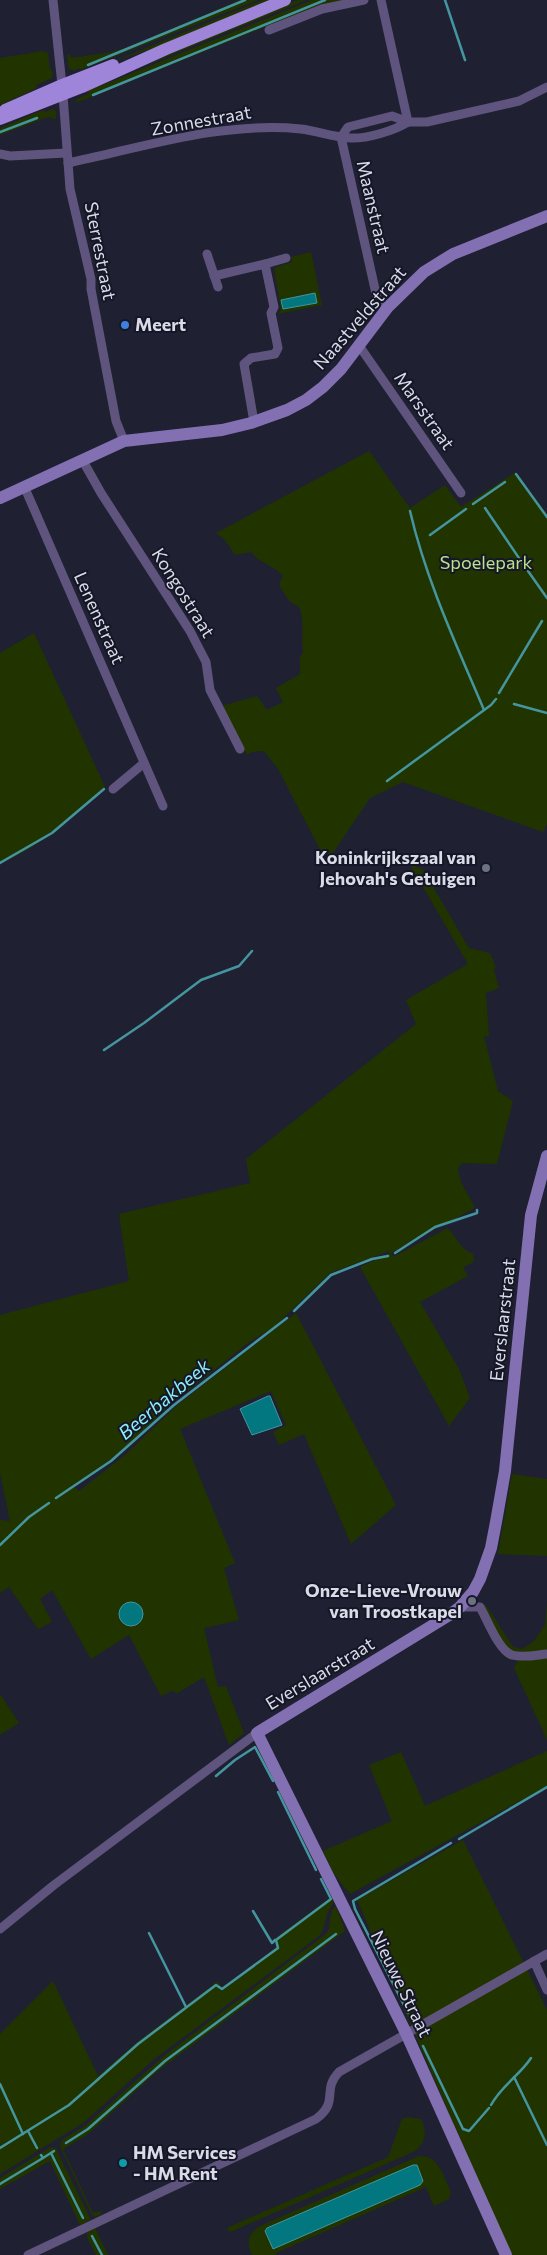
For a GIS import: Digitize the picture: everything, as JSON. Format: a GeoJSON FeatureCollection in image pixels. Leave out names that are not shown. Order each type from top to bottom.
{"type":"FeatureCollection","features":[{"type":"Feature","properties":{"kind":"main road"},"geometry":{"type":"LineString","coordinates":[[0,119],[116,64],[166,49],[285,0]]}},
{"type":"Feature","properties":{"kind":"main road"},"geometry":{"type":"LineString","coordinates":[[0,113],[62,90]]}},
{"type":"Feature","properties":{"kind":"street","name":"Sterrestraat"},"geometry":{"type":"LineString","coordinates":[[53,0],[70,189],[91,279],[91,289],[116,421],[124,441]]}},
{"type":"Feature","properties":{"kind":"street"},"geometry":{"type":"LineString","coordinates":[[269,30],[322,9],[364,0]]}},
{"type":"Feature","properties":{"kind":"street"},"geometry":{"type":"LineString","coordinates":[[381,0],[408,122]]}},
{"type":"Feature","properties":{"kind":"street","name":"Zonnestraat"},"geometry":{"type":"LineString","coordinates":[[341,137],[348,127],[392,116],[408,122],[427,122],[519,100],[536,94],[547,87]]}},
{"type":"Feature","properties":{"kind":"street","name":"Zonnestraat"},"geometry":{"type":"LineString","coordinates":[[68,163],[202,134],[256,126],[302,129],[351,138],[397,129],[408,122]]}},
{"type":"Feature","properties":{"kind":"street","name":"Maanstraat"},"geometry":{"type":"LineString","coordinates":[[341,137],[377,298],[382,305],[388,307]]}},
{"type":"Feature","properties":{"kind":"street"},"geometry":{"type":"LineString","coordinates":[[0,154],[10,156],[66,152]]}},
{"type":"Feature","properties":{"kind":"street","name":"Naastveldstraat"},"geometry":{"type":"LineString","coordinates":[[0,498],[124,441],[222,430],[254,422],[287,410],[311,396],[342,369],[388,307],[424,272],[453,254],[547,216]]}},
{"type":"Feature","properties":{"kind":"street"},"geometry":{"type":"LineString","coordinates":[[207,254],[218,287]]}},
{"type":"Feature","properties":{"kind":"street"},"geometry":{"type":"LineString","coordinates":[[214,276],[286,258]]}},
{"type":"Feature","properties":{"kind":"street"},"geometry":{"type":"LineString","coordinates":[[254,422],[244,364],[251,358],[275,354],[278,348],[271,313],[274,307],[265,264]]}},
{"type":"Feature","properties":{"kind":"street","name":"Marsstraat"},"geometry":{"type":"LineString","coordinates":[[360,347],[461,493]]}},
{"type":"Feature","properties":{"kind":"street","name":"Kongostraat"},"geometry":{"type":"LineString","coordinates":[[83,461],[100,493],[190,631],[206,662],[210,690],[240,749]]}},
{"type":"Feature","properties":{"kind":"street","name":"Lenenstraat"},"geometry":{"type":"LineString","coordinates":[[24,486],[162,806]]}},
{"type":"Feature","properties":{"kind":"street"},"geometry":{"type":"LineString","coordinates":[[114,789],[144,763]]}},
{"type":"Feature","properties":{"kind":"street","name":"Everslaarstraat"},"geometry":{"type":"LineString","coordinates":[[0,1930],[54,1885],[257,1733],[460,1607],[473,1592],[480,1579],[491,1548],[501,1496],[531,1215],[547,1156]]}},
{"type":"Feature","properties":{"kind":"street"},"geometry":{"type":"LineString","coordinates":[[473,1592],[502,1648],[509,1654],[524,1656],[547,1654]]}},
{"type":"Feature","properties":{"kind":"street"},"geometry":{"type":"LineString","coordinates":[[460,1607],[480,1607]]}},
{"type":"Feature","properties":{"kind":"street","name":"Nieuwe Straat"},"geometry":{"type":"LineString","coordinates":[[257,1733],[406,2033],[506,2255]]}},
{"type":"Feature","properties":{"kind":"street"},"geometry":{"type":"LineString","coordinates":[[28,2255],[316,2120],[326,2112],[330,2103],[330,2085],[339,2072],[547,1954]]}},
{"type":"Feature","properties":{"kind":"street"},"geometry":{"type":"LineString","coordinates":[[534,1961],[547,1990]]}},
{"type":"Feature","properties":{"kind":"green space"},"geometry":{"type":"Polygon","coordinates":[[[240,0],[258,0],[80,70],[79,68],[74,71],[69,69],[67,55],[70,54],[71,58],[126,48],[240,0]]]}},
{"type":"Feature","properties":{"kind":"green space"},"geometry":{"type":"Polygon","coordinates":[[[263,0],[272,0],[154,48],[82,72],[124,57],[263,0]]]}},
{"type":"Feature","properties":{"kind":"green space"},"geometry":{"type":"Polygon","coordinates":[[[298,0],[306,0],[87,89],[151,60],[298,0]]]}},
{"type":"Feature","properties":{"kind":"green space"},"geometry":{"type":"Polygon","coordinates":[[[312,0],[345,0],[265,27],[76,103],[77,99],[89,94],[88,91],[312,0]]]}},
{"type":"Feature","properties":{"kind":"green space"},"geometry":{"type":"Polygon","coordinates":[[[43,51],[48,53],[50,69],[53,72],[52,78],[36,85],[37,88],[0,105],[0,58],[43,51]]]}},
{"type":"Feature","properties":{"kind":"green space"},"geometry":{"type":"Polygon","coordinates":[[[53,109],[56,111],[56,119],[48,117],[0,135],[0,128],[43,110],[45,112],[53,109]]]}},
{"type":"Feature","properties":{"kind":"green space"},"geometry":{"type":"Polygon","coordinates":[[[311,252],[322,305],[278,314],[281,310],[274,268],[292,262],[291,257],[311,252]]]}},
{"type":"Feature","properties":{"kind":"green space","name":"Spoelepark"},"geometry":{"type":"Polygon","coordinates":[[[369,451],[410,508],[445,485],[461,507],[516,472],[547,514],[547,824],[543,832],[403,782],[370,798],[331,856],[323,855],[278,769],[264,751],[252,752],[247,755],[222,706],[257,696],[267,710],[283,702],[276,688],[300,674],[300,658],[303,652],[302,623],[299,607],[289,600],[279,584],[283,576],[251,552],[235,555],[225,540],[216,533],[369,451]]]}},
{"type":"Feature","properties":{"kind":"green space"},"geometry":{"type":"Polygon","coordinates":[[[34,633],[105,787],[56,830],[28,849],[0,863],[0,653],[34,633]]]}},
{"type":"Feature","properties":{"kind":"green space"},"geometry":{"type":"Polygon","coordinates":[[[409,863],[423,870],[469,948],[490,953],[496,967],[494,970],[499,988],[486,993],[489,1037],[484,1036],[498,1091],[513,1101],[497,1164],[462,1163],[458,1168],[460,1180],[475,1208],[391,1253],[393,1257],[448,1228],[464,1249],[473,1254],[474,1262],[463,1267],[468,1276],[420,1302],[459,1369],[470,1398],[449,1426],[360,1267],[390,1253],[389,1251],[330,1273],[274,1327],[248,1343],[171,1404],[116,1456],[73,1486],[79,1491],[125,1455],[175,1407],[296,1313],[396,1505],[351,1544],[304,1434],[279,1445],[273,1432],[286,1425],[271,1391],[180,1429],[235,1563],[224,1568],[239,1620],[204,1628],[218,1687],[226,1686],[244,1733],[229,1745],[204,1677],[176,1694],[174,1690],[161,1696],[129,1635],[91,1659],[52,1590],[40,1599],[52,1622],[38,1629],[9,1587],[0,1593],[0,1520],[10,1521],[0,1473],[0,1315],[129,1281],[119,1214],[250,1183],[246,1159],[416,1024],[406,1000],[468,964],[409,863]]]}},
{"type":"Feature","properties":{"kind":"green space"},"geometry":{"type":"Polygon","coordinates":[[[512,1474],[547,1479],[547,1556],[498,1554],[512,1474]]]}},
{"type":"Feature","properties":{"kind":"green space"},"geometry":{"type":"Polygon","coordinates":[[[547,1602],[547,1740],[514,1668],[518,1660],[508,1659],[501,1652],[477,1610],[486,1605],[513,1647],[522,1649],[533,1642],[545,1625],[547,1602]]]}},
{"type":"Feature","properties":{"kind":"green space"},"geometry":{"type":"Polygon","coordinates":[[[0,1694],[19,1723],[0,1735],[0,1694]]]}},
{"type":"Feature","properties":{"kind":"green space"},"geometry":{"type":"Polygon","coordinates":[[[547,1751],[547,1786],[350,1894],[334,1874],[323,1851],[392,1821],[369,1765],[401,1752],[425,1806],[547,1751]]]}},
{"type":"Feature","properties":{"kind":"green space"},"geometry":{"type":"Polygon","coordinates":[[[463,1840],[547,2010],[547,2255],[510,2255],[357,1900],[463,1840]]]}},
{"type":"Feature","properties":{"kind":"green space"},"geometry":{"type":"Polygon","coordinates":[[[331,1897],[334,1903],[329,1910],[319,1936],[153,2060],[83,2123],[0,2174],[0,2034],[53,1981],[98,2076],[137,2042],[218,1981],[222,1988],[277,1947],[274,1939],[331,1897]]]}},
{"type":"Feature","properties":{"kind":"green space"},"geometry":{"type":"Polygon","coordinates":[[[336,1906],[345,1931],[159,2070],[87,2135],[63,2149],[93,2213],[102,2211],[100,2215],[95,2217],[92,2215],[60,2146],[62,2140],[85,2126],[165,2055],[327,1933],[333,1909],[336,1906]]]}},
{"type":"Feature","properties":{"kind":"green space"},"geometry":{"type":"Polygon","coordinates":[[[408,2117],[421,2119],[424,2128],[425,2137],[418,2149],[235,2230],[230,2232],[227,2230],[229,2227],[388,2157],[402,2119],[408,2117]]]}},
{"type":"Feature","properties":{"kind":"green space"},"geometry":{"type":"Polygon","coordinates":[[[51,2147],[56,2148],[90,2218],[90,2220],[80,2225],[50,2161],[0,2189],[0,2178],[51,2147]]]}},
{"type":"Feature","properties":{"kind":"green space"},"geometry":{"type":"Polygon","coordinates":[[[419,2156],[431,2159],[440,2168],[451,2192],[449,2199],[434,2206],[426,2187],[276,2253],[276,2255],[252,2255],[249,2238],[260,2226],[419,2156]]]}},
{"type":"Feature","properties":{"kind":"green space"},"geometry":{"type":"Polygon","coordinates":[[[95,2228],[108,2255],[96,2255],[87,2237],[87,2233],[95,2228]]]}},
{"type":"Feature","properties":{"kind":"shaded area"},"geometry":{"type":"Polygon","coordinates":[[[315,293],[317,303],[283,309],[281,300],[315,293]]]}},
{"type":"Feature","properties":{"kind":"shaded area"},"geometry":{"type":"Polygon","coordinates":[[[270,1396],[282,1425],[252,1435],[240,1409],[270,1396]]]}},
{"type":"Feature","properties":{"kind":"shaded area"},"geometry":{"type":"Polygon","coordinates":[[[131,1602],[136,1603],[142,1609],[142,1619],[136,1625],[131,1626],[126,1625],[120,1619],[119,1614],[120,1609],[126,1603],[131,1602]]]}},
{"type":"Feature","properties":{"kind":"shaded area"},"geometry":{"type":"Polygon","coordinates":[[[413,2165],[417,2165],[423,2181],[420,2185],[273,2249],[265,2231],[267,2228],[413,2165]]]}},
{"type":"Feature","properties":{"kind":"waterway"},"geometry":{"type":"LineString","coordinates":[[88,65],[245,0]]}},
{"type":"Feature","properties":{"kind":"waterway"},"geometry":{"type":"LineString","coordinates":[[93,95],[325,0]]}},
{"type":"Feature","properties":{"kind":"waterway"},"geometry":{"type":"LineString","coordinates":[[445,0],[465,60]]}},
{"type":"Feature","properties":{"kind":"waterway"},"geometry":{"type":"LineString","coordinates":[[0,132],[37,118]]}},
{"type":"Feature","properties":{"kind":"waterway"},"geometry":{"type":"LineString","coordinates":[[516,474],[547,517]]}},
{"type":"Feature","properties":{"kind":"waterway"},"geometry":{"type":"LineString","coordinates":[[473,504],[505,482]]}},
{"type":"Feature","properties":{"kind":"waterway"},"geometry":{"type":"LineString","coordinates":[[485,508],[523,564]]}},
{"type":"Feature","properties":{"kind":"waterway"},"geometry":{"type":"LineString","coordinates":[[430,535],[466,509]]}},
{"type":"Feature","properties":{"kind":"waterway"},"geometry":{"type":"LineString","coordinates":[[410,511],[433,587],[484,710]]}},
{"type":"Feature","properties":{"kind":"waterway"},"geometry":{"type":"LineString","coordinates":[[528,571],[547,598]]}},
{"type":"Feature","properties":{"kind":"waterway"},"geometry":{"type":"LineString","coordinates":[[499,693],[542,621]]}},
{"type":"Feature","properties":{"kind":"waterway"},"geometry":{"type":"LineString","coordinates":[[387,781],[491,705],[496,699]]}},
{"type":"Feature","properties":{"kind":"waterway"},"geometry":{"type":"LineString","coordinates":[[514,704],[547,713]]}},
{"type":"Feature","properties":{"kind":"waterway"},"geometry":{"type":"LineString","coordinates":[[0,863],[52,833],[104,789]]}},
{"type":"Feature","properties":{"kind":"waterway"},"geometry":{"type":"LineString","coordinates":[[104,1050],[144,1023],[201,980],[239,966],[252,951]]}},
{"type":"Feature","properties":{"kind":"waterway","name":"Beerbakbeek"},"geometry":{"type":"LineString","coordinates":[[395,1253],[435,1227],[477,1213],[477,1210]]}},
{"type":"Feature","properties":{"kind":"waterway","name":"Beerbakbeek"},"geometry":{"type":"LineString","coordinates":[[294,1311],[331,1275],[372,1259],[388,1256]]}},
{"type":"Feature","properties":{"kind":"waterway","name":"Beerbakbeek"},"geometry":{"type":"LineString","coordinates":[[56,1498],[111,1461],[174,1405],[287,1318]]}},
{"type":"Feature","properties":{"kind":"waterway","name":"Beerbakbeek"},"geometry":{"type":"LineString","coordinates":[[0,1545],[29,1517],[49,1503]]}},
{"type":"Feature","properties":{"kind":"waterway"},"geometry":{"type":"LineString","coordinates":[[216,1776],[235,1760],[255,1747],[273,1781]]}},
{"type":"Feature","properties":{"kind":"waterway"},"geometry":{"type":"LineString","coordinates":[[459,1839],[547,1787]]}},
{"type":"Feature","properties":{"kind":"waterway"},"geometry":{"type":"LineString","coordinates":[[278,1792],[316,1870]]}},
{"type":"Feature","properties":{"kind":"waterway"},"geometry":{"type":"LineString","coordinates":[[408,2013],[355,1909],[353,1901],[451,1843]]}},
{"type":"Feature","properties":{"kind":"waterway"},"geometry":{"type":"LineString","coordinates":[[0,2148],[69,2105],[138,2044],[216,1985],[222,1989],[278,1948],[276,1940],[331,1899],[321,1879]]}},
{"type":"Feature","properties":{"kind":"waterway"},"geometry":{"type":"LineString","coordinates":[[253,1911],[272,1943],[275,1940]]}},
{"type":"Feature","properties":{"kind":"waterway"},"geometry":{"type":"LineString","coordinates":[[149,1933],[186,2007]]}},
{"type":"Feature","properties":{"kind":"waterway"},"geometry":{"type":"LineString","coordinates":[[66,2143],[88,2129],[165,2061],[336,1934]]}},
{"type":"Feature","properties":{"kind":"waterway"},"geometry":{"type":"LineString","coordinates":[[423,2046],[463,2129],[469,2131],[489,2108]]}},
{"type":"Feature","properties":{"kind":"waterway"},"geometry":{"type":"LineString","coordinates":[[491,2105],[500,2092],[531,2058]]}},
{"type":"Feature","properties":{"kind":"waterway"},"geometry":{"type":"LineString","coordinates":[[514,2077],[547,2145]]}},
{"type":"Feature","properties":{"kind":"waterway"},"geometry":{"type":"LineString","coordinates":[[0,2084],[23,2134]]}},
{"type":"Feature","properties":{"kind":"waterway"},"geometry":{"type":"LineString","coordinates":[[28,2131],[37,2148]]}},
{"type":"Feature","properties":{"kind":"waterway"},"geometry":{"type":"LineString","coordinates":[[43,2158],[54,2151]]}},
{"type":"Feature","properties":{"kind":"waterway"},"geometry":{"type":"LineString","coordinates":[[51,2153],[83,2218]]}},
{"type":"Feature","properties":{"kind":"waterway"},"geometry":{"type":"LineString","coordinates":[[0,2184],[43,2158],[41,2155]]}},
{"type":"Feature","properties":{"kind":"waterway"},"geometry":{"type":"LineString","coordinates":[[92,2236],[102,2255]]}},
{"type":"Feature","properties":{"kind":"place","name":"Meert"},"geometry":{"type":"Point","coordinates":[125,325]}},
{"type":"Feature","properties":{"kind":"place","name":"Koninkrijkszaal van Jehovah's Getuigen"},"geometry":{"type":"Point","coordinates":[486,868]}},
{"type":"Feature","properties":{"kind":"place","name":"Onze-Lieve-Vrouw van Troostkapel"},"geometry":{"type":"Point","coordinates":[472,1601]}},
{"type":"Feature","properties":{"kind":"place","name":"HM Services - HM Rent"},"geometry":{"type":"Point","coordinates":[123,2163]}}]}
